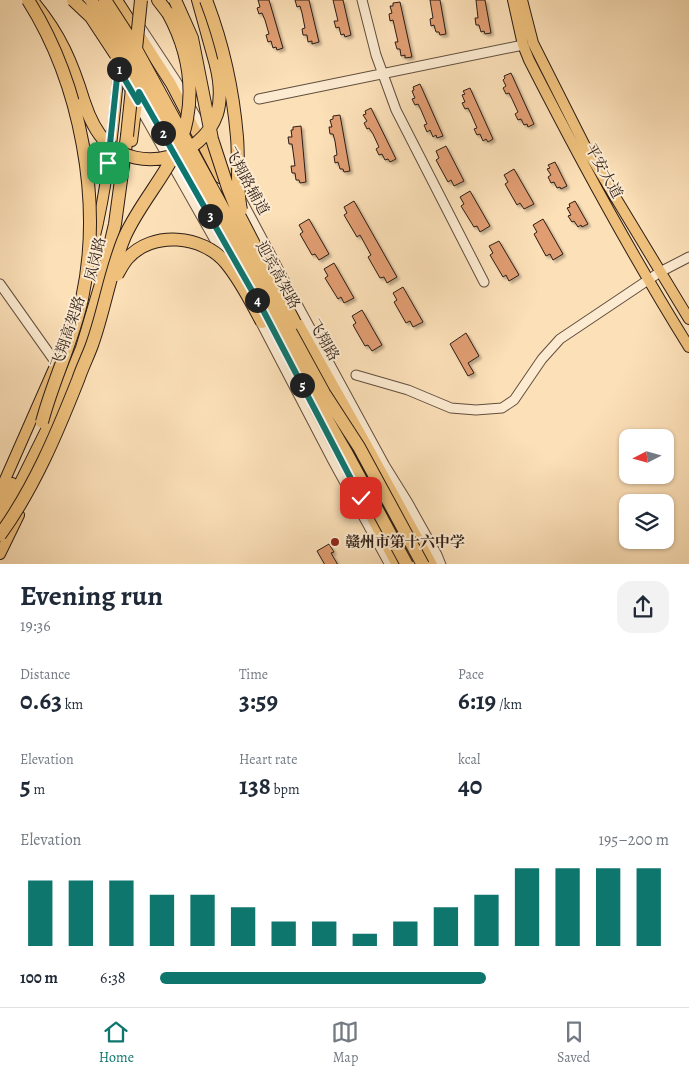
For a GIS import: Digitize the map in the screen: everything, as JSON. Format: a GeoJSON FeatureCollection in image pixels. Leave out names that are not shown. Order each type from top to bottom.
{"type":"FeatureCollection","features":[{"type":"Feature","properties":{"kind":"highway"},"geometry":{"type":"LineString","coordinates":[[30,0],[50,23],[66,52],[88,115],[99,134],[108,143],[127,155],[147,160],[167,158],[186,150],[204,135],[216,116],[220,96],[219,75],[198,0]]}},
{"type":"Feature","properties":{"kind":"highway"},"geometry":{"type":"LineString","coordinates":[[30,0],[50,39],[69,87],[83,149],[88,204],[88,256],[82,299],[50,392],[42,422]]}},
{"type":"Feature","properties":{"kind":"highway"},"geometry":{"type":"LineString","coordinates":[[75,0],[91,17],[122,63],[175,161],[201,194]]}},
{"type":"Feature","properties":{"kind":"highway","name":"迎宾高架路"},"geometry":{"type":"LineString","coordinates":[[91,0],[120,44],[406,564]]}},
{"type":"Feature","properties":{"kind":"highway","name":"迎宾高架路"},"geometry":{"type":"LineString","coordinates":[[105,0],[131,40],[324,393],[359,447],[425,564]]}},
{"type":"Feature","properties":{"kind":"highway"},"geometry":{"type":"LineString","coordinates":[[123,136],[141,0]]}},
{"type":"Feature","properties":{"kind":"highway"},"geometry":{"type":"LineString","coordinates":[[0,535],[12,518],[50,445],[92,346],[125,236],[177,148],[187,119],[190,83],[187,61],[176,28],[158,0]]}},
{"type":"Feature","properties":{"kind":"highway"},"geometry":{"type":"LineString","coordinates":[[175,0],[192,38],[212,138],[222,172],[239,215],[359,447]]}},
{"type":"Feature","properties":{"kind":"highway"},"geometry":{"type":"LineString","coordinates":[[206,0],[222,48],[232,94],[237,138],[240,205],[246,226]]}},
{"type":"Feature","properties":{"kind":"highway"},"geometry":{"type":"LineString","coordinates":[[123,136],[124,2]]}},
{"type":"Feature","properties":{"kind":"highway","name":"飞翔高架路"},"geometry":{"type":"LineString","coordinates":[[0,507],[65,371],[93,281],[123,136]]}},
{"type":"Feature","properties":{"kind":"highway","name":"飞翔高架路"},"geometry":{"type":"LineString","coordinates":[[0,526],[54,416],[82,348],[94,312],[115,224],[123,136]]}},
{"type":"Feature","properties":{"kind":"highway"},"geometry":{"type":"LineString","coordinates":[[104,305],[120,268],[127,259],[139,250],[153,243],[173,240],[190,242],[208,248],[225,262],[238,279],[290,373],[347,454]]}},
{"type":"Feature","properties":{"kind":"main road"},"geometry":{"type":"LineString","coordinates":[[86,0],[120,55],[139,97],[264,312],[397,564]]}},
{"type":"Feature","properties":{"kind":"main road","name":"凤岗路"},"geometry":{"type":"LineString","coordinates":[[0,554],[73,394],[103,292],[118,231],[139,97],[146,0]]}},
{"type":"Feature","properties":{"kind":"main road","name":"平安大道"},"geometry":{"type":"LineString","coordinates":[[513,0],[523,45],[529,60],[578,158],[689,347]]}},
{"type":"Feature","properties":{"kind":"main road","name":"平安大道"},"geometry":{"type":"LineString","coordinates":[[522,0],[533,43],[588,152],[689,319]]}},
{"type":"Feature","properties":{"kind":"main road","name":"凤岗路"},"geometry":{"type":"LineString","coordinates":[[0,491],[72,323],[98,226],[108,163],[124,2]]}},
{"type":"Feature","properties":{"kind":"main road","name":"飞翔路"},"geometry":{"type":"LineString","coordinates":[[124,2],[171,84],[284,300],[371,452],[432,564]]}},
{"type":"Feature","properties":{"kind":"street"},"geometry":{"type":"LineString","coordinates":[[75,0],[118,68],[139,97],[390,564]]}},
{"type":"Feature","properties":{"kind":"street"},"geometry":{"type":"LineString","coordinates":[[362,0],[376,55],[396,110],[484,282]]}},
{"type":"Feature","properties":{"kind":"street","name":"飞翔路辅道"},"geometry":{"type":"LineString","coordinates":[[143,37],[176,81],[261,234],[385,466],[408,503],[441,564]]}},
{"type":"Feature","properties":{"kind":"street"},"geometry":{"type":"LineString","coordinates":[[259,99],[523,45]]}},
{"type":"Feature","properties":{"kind":"street"},"geometry":{"type":"LineString","coordinates":[[356,375],[408,390],[452,408],[476,410],[502,408],[514,400],[542,359],[560,340],[660,272],[689,257]]}},
{"type":"Feature","properties":{"kind":"street"},"geometry":{"type":"LineString","coordinates":[[0,284],[56,363]]}},
{"type":"Feature","properties":{"kind":"building"},"geometry":{"type":"Polygon","coordinates":[[[258,0],[269,0],[283,48],[277,50],[276,47],[273,48],[271,41],[268,42],[266,35],[269,34],[265,20],[262,13],[259,14],[257,8],[260,7],[258,0]]]}},
{"type":"Feature","properties":{"kind":"building"},"geometry":{"type":"Polygon","coordinates":[[[295,0],[309,0],[319,42],[312,44],[312,41],[308,42],[307,35],[303,35],[302,29],[305,28],[302,13],[300,6],[297,7],[295,0]]]}},
{"type":"Feature","properties":{"kind":"building"},"geometry":{"type":"Polygon","coordinates":[[[333,0],[343,0],[351,35],[345,37],[344,34],[341,35],[339,27],[336,28],[334,21],[338,21],[333,0]]]}},
{"type":"Feature","properties":{"kind":"building"},"geometry":{"type":"Polygon","coordinates":[[[430,0],[440,0],[446,34],[440,35],[439,32],[436,32],[434,25],[431,26],[430,19],[433,18],[430,0]]]}},
{"type":"Feature","properties":{"kind":"building"},"geometry":{"type":"Polygon","coordinates":[[[476,0],[485,0],[491,33],[485,34],[484,31],[481,32],[479,25],[476,25],[475,18],[478,18],[476,0]]]}},
{"type":"Feature","properties":{"kind":"building"},"geometry":{"type":"Polygon","coordinates":[[[400,2],[412,57],[405,58],[405,55],[401,56],[400,49],[397,49],[395,42],[398,42],[393,20],[390,21],[389,14],[392,13],[390,6],[393,6],[393,3],[400,2]]]}},
{"type":"Feature","properties":{"kind":"building"},"geometry":{"type":"Polygon","coordinates":[[[511,73],[534,124],[528,127],[527,124],[524,125],[521,119],[518,120],[515,114],[518,112],[512,99],[503,88],[506,86],[503,80],[504,76],[511,73]]]}},
{"type":"Feature","properties":{"kind":"building"},"geometry":{"type":"Polygon","coordinates":[[[420,84],[443,136],[437,138],[436,135],[433,137],[430,130],[427,132],[424,125],[427,124],[421,110],[412,99],[415,98],[412,91],[414,90],[413,87],[420,84]]]}},
{"type":"Feature","properties":{"kind":"building"},"geometry":{"type":"Polygon","coordinates":[[[470,88],[493,139],[488,142],[486,139],[483,141],[480,134],[477,135],[474,129],[477,128],[471,114],[462,103],[465,102],[462,95],[465,94],[463,91],[470,88]]]}},
{"type":"Feature","properties":{"kind":"building"},"geometry":{"type":"Polygon","coordinates":[[[371,108],[396,159],[390,162],[388,159],[385,160],[382,154],[379,155],[376,149],[379,147],[373,134],[364,123],[367,121],[363,115],[366,114],[365,111],[371,108]]]}},
{"type":"Feature","properties":{"kind":"building"},"geometry":{"type":"Polygon","coordinates":[[[340,115],[350,171],[344,172],[343,169],[340,169],[338,162],[335,163],[334,156],[337,155],[335,141],[333,134],[330,134],[329,127],[332,127],[330,120],[333,119],[333,116],[340,115]]]}},
{"type":"Feature","properties":{"kind":"building"},"geometry":{"type":"Polygon","coordinates":[[[301,126],[306,182],[300,183],[299,180],[296,180],[295,173],[292,173],[291,166],[295,166],[292,144],[289,144],[288,137],[292,137],[291,130],[293,130],[293,127],[301,126]]]}},
{"type":"Feature","properties":{"kind":"building"},"geometry":{"type":"Polygon","coordinates":[[[446,146],[464,181],[454,186],[451,180],[448,182],[436,160],[439,158],[436,151],[446,146]]]}},
{"type":"Feature","properties":{"kind":"building"},"geometry":{"type":"Polygon","coordinates":[[[555,162],[567,186],[561,189],[560,187],[557,188],[554,182],[551,183],[548,177],[551,175],[547,169],[550,168],[548,165],[555,162]]]}},
{"type":"Feature","properties":{"kind":"building"},"geometry":{"type":"Polygon","coordinates":[[[514,169],[534,204],[524,209],[520,203],[517,205],[505,184],[508,182],[504,175],[514,169]]]}},
{"type":"Feature","properties":{"kind":"building"},"geometry":{"type":"Polygon","coordinates":[[[470,191],[490,226],[480,232],[477,226],[474,227],[461,206],[464,204],[460,197],[470,191]]]}},
{"type":"Feature","properties":{"kind":"building"},"geometry":{"type":"Polygon","coordinates":[[[354,201],[397,277],[387,283],[384,277],[380,278],[368,257],[371,255],[360,235],[357,237],[344,215],[347,213],[344,207],[354,201]]]}},
{"type":"Feature","properties":{"kind":"building"},"geometry":{"type":"Polygon","coordinates":[[[575,201],[588,224],[582,227],[581,225],[578,227],[568,216],[571,215],[567,208],[570,207],[569,204],[575,201]]]}},
{"type":"Feature","properties":{"kind":"building"},"geometry":{"type":"Polygon","coordinates":[[[309,219],[329,254],[319,260],[315,254],[312,255],[300,234],[303,232],[299,225],[309,219]]]}},
{"type":"Feature","properties":{"kind":"building"},"geometry":{"type":"Polygon","coordinates":[[[543,219],[563,254],[553,260],[550,254],[546,256],[534,234],[537,232],[533,225],[543,219]]]}},
{"type":"Feature","properties":{"kind":"building"},"geometry":{"type":"Polygon","coordinates":[[[499,241],[519,275],[509,281],[506,275],[503,277],[490,255],[493,253],[489,246],[499,241]]]}},
{"type":"Feature","properties":{"kind":"building"},"geometry":{"type":"Polygon","coordinates":[[[334,263],[354,298],[344,303],[341,297],[338,299],[325,278],[328,276],[324,269],[334,263]]]}},
{"type":"Feature","properties":{"kind":"building"},"geometry":{"type":"Polygon","coordinates":[[[403,287],[423,322],[413,327],[410,321],[406,323],[394,302],[397,300],[393,293],[403,287]]]}},
{"type":"Feature","properties":{"kind":"building"},"geometry":{"type":"Polygon","coordinates":[[[362,310],[382,345],[372,351],[368,345],[365,346],[353,325],[356,323],[352,316],[362,310]]]}},
{"type":"Feature","properties":{"kind":"building"},"geometry":{"type":"Polygon","coordinates":[[[466,333],[479,356],[468,363],[474,373],[468,376],[450,344],[466,333]]]}},
{"type":"Feature","properties":{"kind":"building"},"geometry":{"type":"Polygon","coordinates":[[[329,544],[334,552],[331,553],[337,564],[324,564],[317,551],[329,544]]]}},
{"type":"Feature","properties":{"kind":"place","name":"赣州市第十六中学"},"geometry":{"type":"Point","coordinates":[335,542]}},
{"type":"Feature","properties":{"kind":"route"},"geometry":{"type":"LineString","coordinates":[[108,163],[118,68],[138,102],[139,92],[264,312],[361,498]]}}]}
